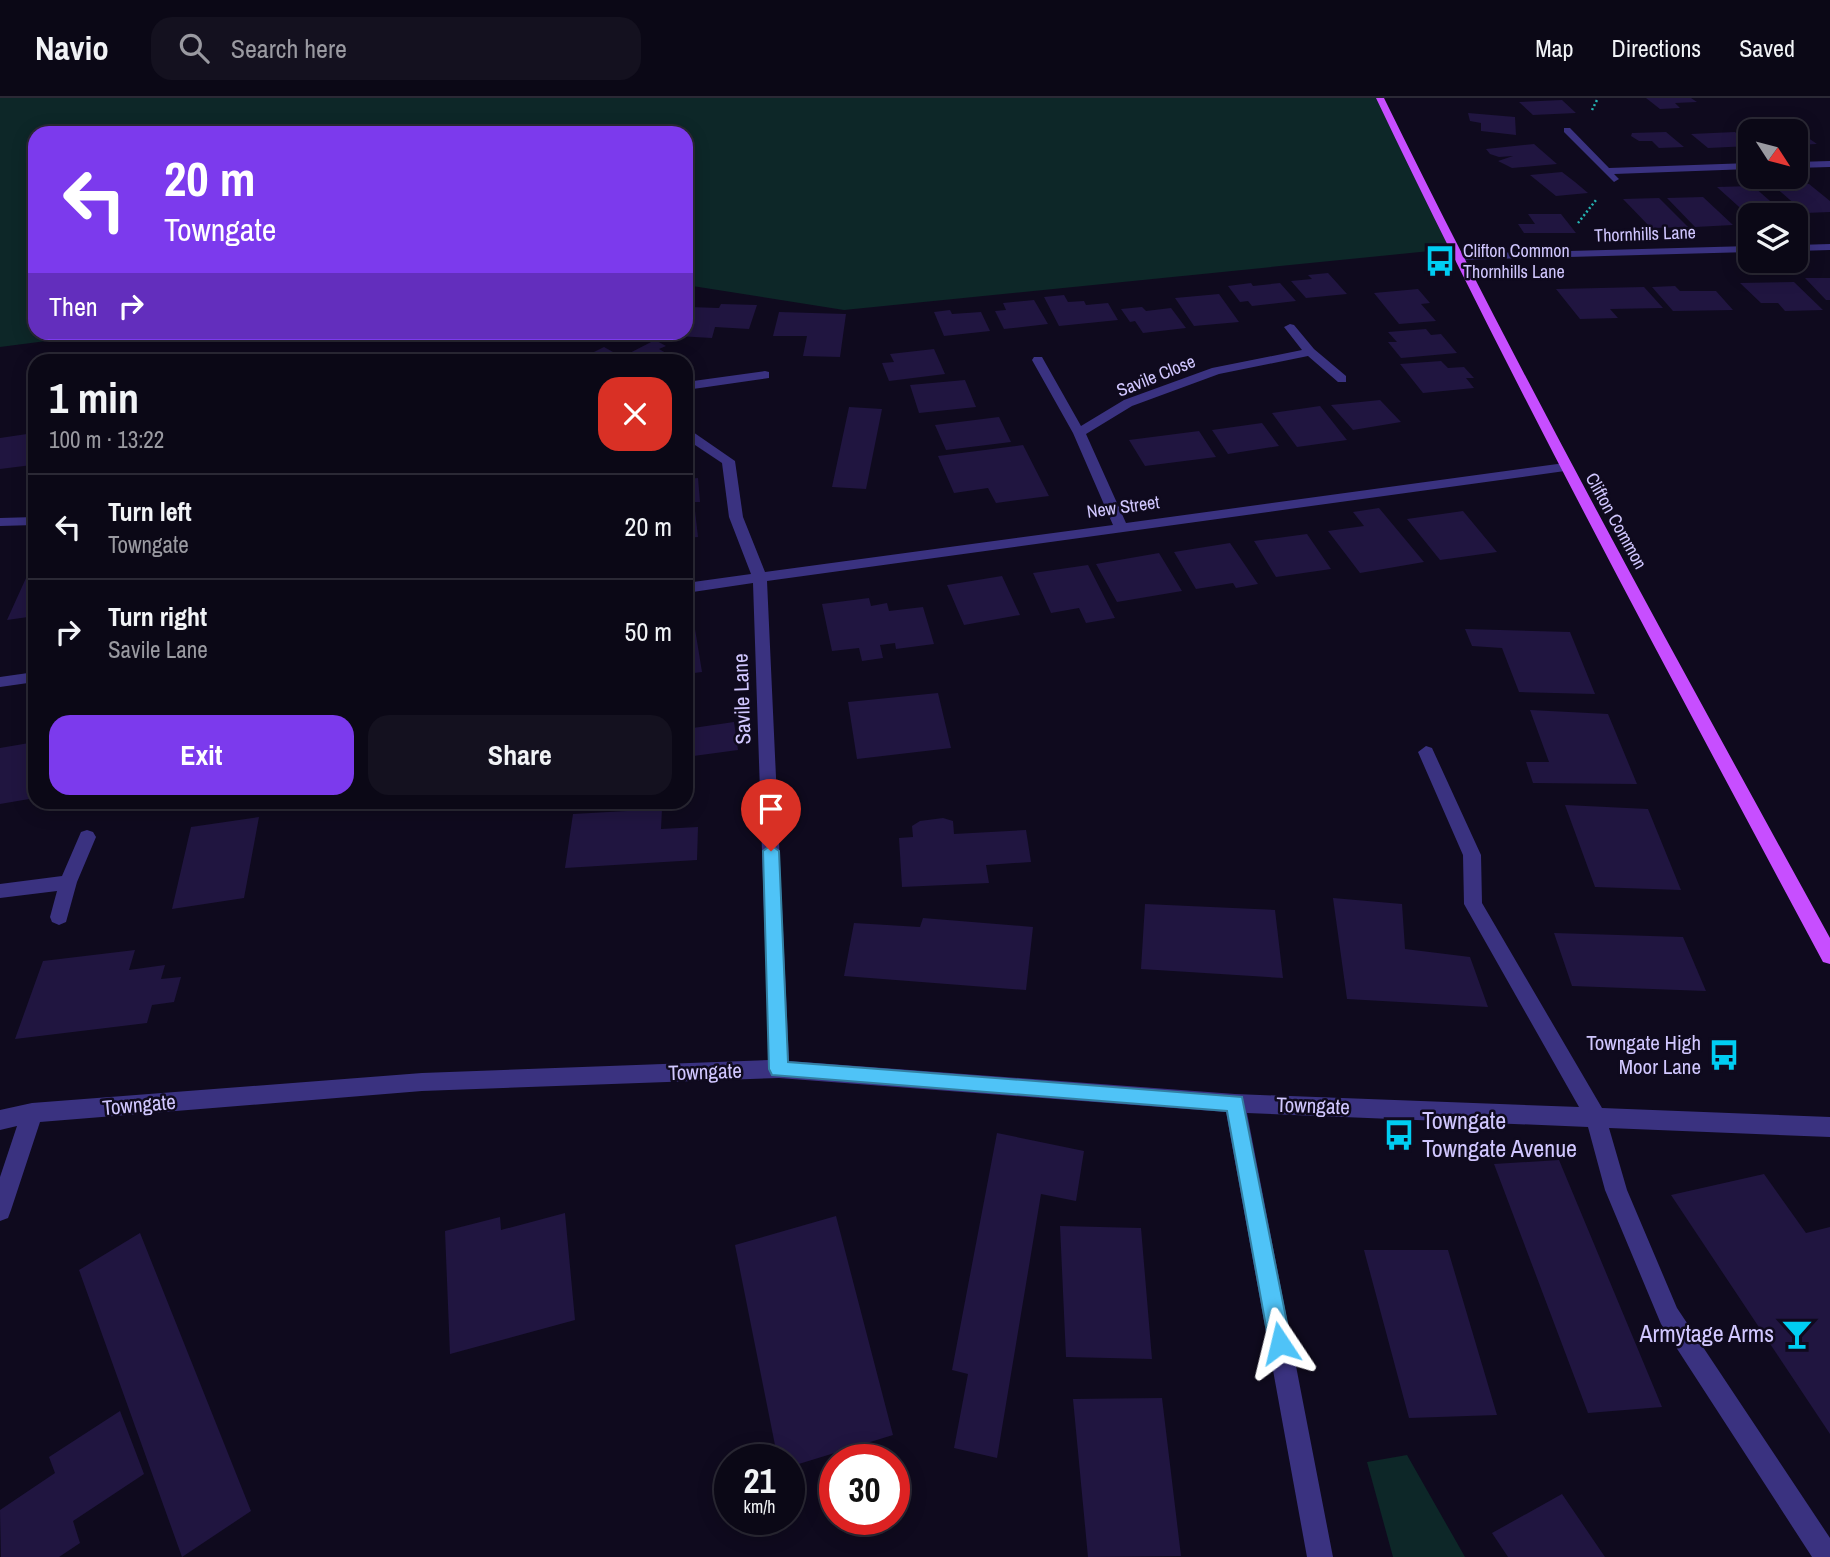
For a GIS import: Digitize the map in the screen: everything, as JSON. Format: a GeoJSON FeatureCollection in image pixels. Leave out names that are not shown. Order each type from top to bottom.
{"type":"FeatureCollection","features":[{"type":"Feature","properties":{"kind":"main road","name":"Clifton Common"},"geometry":{"type":"LineString","coordinates":[[1380,98],[1457,257],[1565,467],[1830,956]]}},
{"type":"Feature","properties":{"kind":"street"},"geometry":{"type":"LineString","coordinates":[[1567,130],[1614,179]]}},
{"type":"Feature","properties":{"kind":"street"},"geometry":{"type":"LineString","coordinates":[[1808,165],[1830,164]]}},
{"type":"Feature","properties":{"kind":"street"},"geometry":{"type":"LineString","coordinates":[[1606,171],[1738,166]]}},
{"type":"Feature","properties":{"kind":"street"},"geometry":{"type":"LineString","coordinates":[[1808,247],[1830,247]]}},
{"type":"Feature","properties":{"kind":"street","name":"Thornhills Lane"},"geometry":{"type":"LineString","coordinates":[[1457,257],[1738,249]]}},
{"type":"Feature","properties":{"kind":"street"},"geometry":{"type":"LineString","coordinates":[[1290,327],[1310,352],[1342,379]]}},
{"type":"Feature","properties":{"kind":"street","name":"Savile Close"},"geometry":{"type":"LineString","coordinates":[[1079,433],[1128,403],[1216,370],[1310,352]]}},
{"type":"Feature","properties":{"kind":"street"},"geometry":{"type":"LineString","coordinates":[[1038,360],[1079,433],[1121,527]]}},
{"type":"Feature","properties":{"kind":"street"},"geometry":{"type":"LineString","coordinates":[[693,385],[765,375]]}},
{"type":"Feature","properties":{"kind":"street","name":"Savile Lane"},"geometry":{"type":"LineString","coordinates":[[693,438],[728,461],[736,517],[760,578],[779,1069]]}},
{"type":"Feature","properties":{"kind":"street","name":"New Street"},"geometry":{"type":"LineString","coordinates":[[693,587],[1565,467]]}},
{"type":"Feature","properties":{"kind":"street"},"geometry":{"type":"LineString","coordinates":[[0,522],[28,521]]}},
{"type":"Feature","properties":{"kind":"street"},"geometry":{"type":"LineString","coordinates":[[0,682],[28,678]]}},
{"type":"Feature","properties":{"kind":"street"},"geometry":{"type":"LineString","coordinates":[[1426,752],[1472,855],[1473,904],[1595,1117],[1616,1190],[1669,1316],[1824,1552]]}},
{"type":"Feature","properties":{"kind":"street"},"geometry":{"type":"LineString","coordinates":[[59,917],[68,882],[87,837]]}},
{"type":"Feature","properties":{"kind":"street"},"geometry":{"type":"LineString","coordinates":[[0,891],[68,882]]}},
{"type":"Feature","properties":{"kind":"street","name":"Towngate"},"geometry":{"type":"LineString","coordinates":[[0,1120],[32,1113],[422,1082],[779,1069],[1235,1103],[1830,1127]]}},
{"type":"Feature","properties":{"kind":"street"},"geometry":{"type":"LineString","coordinates":[[1235,1103],[1320,1557]]}},
{"type":"Feature","properties":{"kind":"street"},"geometry":{"type":"LineString","coordinates":[[0,1210],[32,1113]]}},
{"type":"Feature","properties":{"kind":"path"},"geometry":{"type":"LineString","coordinates":[[1598,253],[1578,223],[1614,179]]}},
{"type":"Feature","properties":{"kind":"green space"},"geometry":{"type":"Polygon","coordinates":[[[0,98],[1380,98],[1457,257],[1430,251],[844,310],[693,286],[693,126],[28,126],[28,340],[54,340],[0,347],[0,98]]]}},
{"type":"Feature","properties":{"kind":"green space"},"geometry":{"type":"Polygon","coordinates":[[[1407,1455],[1465,1557],[1393,1557],[1367,1462],[1407,1455]]]}},
{"type":"Feature","properties":{"kind":"building"},"geometry":{"type":"Polygon","coordinates":[[[1646,98],[1691,98],[1697,102],[1675,103],[1680,108],[1660,109],[1646,98]]]}},
{"type":"Feature","properties":{"kind":"building"},"geometry":{"type":"Polygon","coordinates":[[[1562,100],[1576,113],[1533,115],[1519,102],[1562,100]]]}},
{"type":"Feature","properties":{"kind":"building"},"geometry":{"type":"Polygon","coordinates":[[[1468,113],[1515,117],[1516,135],[1481,131],[1481,123],[1470,121],[1468,113]]]}},
{"type":"Feature","properties":{"kind":"building"},"geometry":{"type":"Polygon","coordinates":[[[1666,132],[1684,147],[1659,148],[1652,141],[1639,141],[1631,136],[1632,133],[1666,132]]]}},
{"type":"Feature","properties":{"kind":"building"},"geometry":{"type":"Polygon","coordinates":[[[1735,132],[1738,135],[1738,147],[1708,148],[1691,134],[1735,132]]]}},
{"type":"Feature","properties":{"kind":"building"},"geometry":{"type":"Polygon","coordinates":[[[1534,144],[1557,164],[1512,168],[1498,161],[1513,156],[1499,157],[1490,154],[1486,149],[1534,144]]]}},
{"type":"Feature","properties":{"kind":"building"},"geometry":{"type":"Polygon","coordinates":[[[1562,172],[1588,193],[1556,196],[1530,175],[1562,172]]]}},
{"type":"Feature","properties":{"kind":"building"},"geometry":{"type":"Polygon","coordinates":[[[1808,184],[1830,201],[1830,212],[1808,213],[1808,203],[1794,203],[1778,189],[1808,189],[1808,184]]]}},
{"type":"Feature","properties":{"kind":"building"},"geometry":{"type":"Polygon","coordinates":[[[1717,187],[1756,189],[1772,203],[1738,203],[1738,206],[1717,187]]]}},
{"type":"Feature","properties":{"kind":"building"},"geometry":{"type":"Polygon","coordinates":[[[1703,197],[1733,225],[1695,227],[1667,198],[1703,197]]]}},
{"type":"Feature","properties":{"kind":"building"},"geometry":{"type":"Polygon","coordinates":[[[1659,198],[1688,227],[1651,228],[1623,199],[1659,198]]]}},
{"type":"Feature","properties":{"kind":"building"},"geometry":{"type":"Polygon","coordinates":[[[1528,214],[1561,214],[1576,233],[1524,233],[1518,224],[1535,224],[1528,214]]]}},
{"type":"Feature","properties":{"kind":"building"},"geometry":{"type":"Polygon","coordinates":[[[1328,273],[1347,294],[1306,298],[1291,281],[1312,279],[1308,275],[1328,273]]]}},
{"type":"Feature","properties":{"kind":"building"},"geometry":{"type":"Polygon","coordinates":[[[1805,278],[1830,278],[1830,300],[1826,300],[1805,278]]]}},
{"type":"Feature","properties":{"kind":"building"},"geometry":{"type":"Polygon","coordinates":[[[1794,282],[1823,310],[1785,311],[1778,303],[1761,303],[1740,283],[1794,282]]]}},
{"type":"Feature","properties":{"kind":"building"},"geometry":{"type":"Polygon","coordinates":[[[1251,283],[1253,286],[1280,283],[1296,301],[1252,306],[1248,301],[1240,302],[1228,286],[1251,283]]]}},
{"type":"Feature","properties":{"kind":"building"},"geometry":{"type":"Polygon","coordinates":[[[1675,286],[1680,291],[1716,291],[1733,310],[1673,311],[1652,287],[1675,286]]]}},
{"type":"Feature","properties":{"kind":"building"},"geometry":{"type":"Polygon","coordinates":[[[1644,287],[1663,308],[1610,309],[1618,318],[1580,319],[1556,289],[1644,287]]]}},
{"type":"Feature","properties":{"kind":"building"},"geometry":{"type":"Polygon","coordinates":[[[1418,289],[1430,303],[1421,304],[1436,321],[1399,324],[1374,293],[1418,289]]]}},
{"type":"Feature","properties":{"kind":"building"},"geometry":{"type":"Polygon","coordinates":[[[1219,294],[1239,322],[1194,326],[1175,298],[1219,294]]]}},
{"type":"Feature","properties":{"kind":"building"},"geometry":{"type":"Polygon","coordinates":[[[1064,295],[1068,302],[1084,301],[1086,305],[1108,303],[1118,320],[1059,326],[1044,297],[1064,295]]]}},
{"type":"Feature","properties":{"kind":"building"},"geometry":{"type":"Polygon","coordinates":[[[1034,300],[1048,324],[1004,329],[995,311],[1006,310],[1003,303],[1034,300]]]}},
{"type":"Feature","properties":{"kind":"building"},"geometry":{"type":"Polygon","coordinates":[[[721,304],[757,305],[749,329],[715,327],[712,338],[693,337],[693,307],[719,308],[721,304]]]}},
{"type":"Feature","properties":{"kind":"building"},"geometry":{"type":"Polygon","coordinates":[[[1142,307],[1146,311],[1171,308],[1186,328],[1143,333],[1135,321],[1130,322],[1121,309],[1142,307]]]}},
{"type":"Feature","properties":{"kind":"building"},"geometry":{"type":"Polygon","coordinates":[[[950,310],[952,314],[981,312],[990,331],[944,336],[934,312],[950,310]]]}},
{"type":"Feature","properties":{"kind":"building"},"geometry":{"type":"Polygon","coordinates":[[[779,312],[846,314],[840,357],[803,356],[807,336],[773,336],[779,312]]]}},
{"type":"Feature","properties":{"kind":"building"},"geometry":{"type":"Polygon","coordinates":[[[1426,329],[1431,335],[1441,334],[1457,353],[1401,358],[1388,342],[1397,342],[1388,332],[1426,329]]]}},
{"type":"Feature","properties":{"kind":"building"},"geometry":{"type":"Polygon","coordinates":[[[655,340],[666,346],[659,349],[668,354],[628,354],[655,340]]]}},
{"type":"Feature","properties":{"kind":"building"},"geometry":{"type":"Polygon","coordinates":[[[604,347],[617,354],[590,354],[604,347]]]}},
{"type":"Feature","properties":{"kind":"building"},"geometry":{"type":"Polygon","coordinates":[[[934,349],[945,374],[889,381],[882,363],[894,362],[890,354],[934,349]]]}},
{"type":"Feature","properties":{"kind":"building"},"geometry":{"type":"Polygon","coordinates":[[[1441,361],[1448,368],[1464,367],[1474,378],[1466,378],[1474,388],[1423,393],[1400,364],[1441,361]]]}},
{"type":"Feature","properties":{"kind":"building"},"geometry":{"type":"Polygon","coordinates":[[[965,380],[976,407],[919,413],[910,385],[965,380]]]}},
{"type":"Feature","properties":{"kind":"building"},"geometry":{"type":"Polygon","coordinates":[[[1380,400],[1401,422],[1353,430],[1331,405],[1380,400]]]}},
{"type":"Feature","properties":{"kind":"building"},"geometry":{"type":"Polygon","coordinates":[[[1320,406],[1347,440],[1297,447],[1272,413],[1320,406]]]}},
{"type":"Feature","properties":{"kind":"building"},"geometry":{"type":"Polygon","coordinates":[[[849,407],[882,409],[866,489],[832,487],[849,407]]]}},
{"type":"Feature","properties":{"kind":"building"},"geometry":{"type":"Polygon","coordinates":[[[999,417],[1011,442],[946,450],[935,425],[999,417]]]}},
{"type":"Feature","properties":{"kind":"building"},"geometry":{"type":"Polygon","coordinates":[[[1262,423],[1279,446],[1228,454],[1212,430],[1262,423]]]}},
{"type":"Feature","properties":{"kind":"building"},"geometry":{"type":"Polygon","coordinates":[[[1199,431],[1216,457],[1145,466],[1129,440],[1199,431]]]}},
{"type":"Feature","properties":{"kind":"building"},"geometry":{"type":"Polygon","coordinates":[[[27,434],[28,466],[0,469],[0,438],[27,434]]]}},
{"type":"Feature","properties":{"kind":"building"},"geometry":{"type":"Polygon","coordinates":[[[1023,445],[1049,496],[996,503],[988,488],[954,493],[938,456],[1023,445]]]}},
{"type":"Feature","properties":{"kind":"building"},"geometry":{"type":"Polygon","coordinates":[[[693,478],[698,478],[700,502],[694,502],[698,537],[693,537],[693,478]]]}},
{"type":"Feature","properties":{"kind":"building"},"geometry":{"type":"Polygon","coordinates":[[[1379,508],[1424,562],[1360,573],[1328,531],[1364,526],[1353,512],[1379,508]]]}},
{"type":"Feature","properties":{"kind":"building"},"geometry":{"type":"Polygon","coordinates":[[[1463,511],[1497,552],[1440,560],[1407,519],[1463,511]]]}},
{"type":"Feature","properties":{"kind":"building"},"geometry":{"type":"Polygon","coordinates":[[[1307,534],[1331,569],[1276,577],[1254,541],[1307,534]]]}},
{"type":"Feature","properties":{"kind":"building"},"geometry":{"type":"Polygon","coordinates":[[[1230,543],[1258,584],[1236,588],[1233,583],[1196,589],[1174,552],[1230,543]]]}},
{"type":"Feature","properties":{"kind":"building"},"geometry":{"type":"Polygon","coordinates":[[[1159,553],[1182,591],[1117,602],[1096,564],[1159,553]]]}},
{"type":"Feature","properties":{"kind":"building"},"geometry":{"type":"Polygon","coordinates":[[[1088,565],[1115,618],[1086,623],[1079,608],[1051,613],[1033,573],[1088,565]]]}},
{"type":"Feature","properties":{"kind":"building"},"geometry":{"type":"Polygon","coordinates":[[[28,574],[28,617],[7,620],[28,574]]]}},
{"type":"Feature","properties":{"kind":"building"},"geometry":{"type":"Polygon","coordinates":[[[1002,576],[1020,615],[964,625],[947,585],[1002,576]]]}},
{"type":"Feature","properties":{"kind":"building"},"geometry":{"type":"Polygon","coordinates":[[[869,598],[871,606],[887,603],[889,611],[923,607],[934,644],[896,649],[895,643],[880,645],[883,658],[862,661],[859,648],[832,651],[822,604],[869,598]]]}},
{"type":"Feature","properties":{"kind":"building"},"geometry":{"type":"Polygon","coordinates":[[[693,629],[702,672],[693,673],[693,629]]]}},
{"type":"Feature","properties":{"kind":"building"},"geometry":{"type":"Polygon","coordinates":[[[1465,629],[1570,632],[1595,694],[1519,692],[1502,648],[1472,646],[1465,629]]]}},
{"type":"Feature","properties":{"kind":"building"},"geometry":{"type":"Polygon","coordinates":[[[938,693],[951,748],[857,759],[848,702],[938,693]]]}},
{"type":"Feature","properties":{"kind":"building"},"geometry":{"type":"Polygon","coordinates":[[[1530,710],[1608,714],[1637,784],[1533,783],[1526,762],[1549,762],[1530,710]]]}},
{"type":"Feature","properties":{"kind":"building"},"geometry":{"type":"Polygon","coordinates":[[[734,722],[738,750],[693,756],[693,728],[734,722]]]}},
{"type":"Feature","properties":{"kind":"building"},"geometry":{"type":"Polygon","coordinates":[[[28,743],[28,799],[0,804],[0,748],[28,743]]]}},
{"type":"Feature","properties":{"kind":"building"},"geometry":{"type":"Polygon","coordinates":[[[1565,805],[1648,809],[1681,890],[1595,887],[1565,805]]]}},
{"type":"Feature","properties":{"kind":"building"},"geometry":{"type":"Polygon","coordinates":[[[662,809],[661,829],[698,827],[697,860],[565,868],[573,814],[662,809]]]}},
{"type":"Feature","properties":{"kind":"building"},"geometry":{"type":"Polygon","coordinates":[[[259,817],[244,898],[172,909],[191,827],[259,817]]]}},
{"type":"Feature","properties":{"kind":"building"},"geometry":{"type":"Polygon","coordinates":[[[943,818],[953,821],[954,834],[1026,830],[1031,862],[986,865],[989,883],[902,887],[899,838],[913,837],[912,826],[920,821],[943,818]]]}},
{"type":"Feature","properties":{"kind":"building"},"geometry":{"type":"Polygon","coordinates":[[[1333,898],[1402,904],[1405,949],[1470,957],[1488,1007],[1347,999],[1333,898]]]}},
{"type":"Feature","properties":{"kind":"building"},"geometry":{"type":"Polygon","coordinates":[[[1145,904],[1275,910],[1283,978],[1141,969],[1145,904]]]}},
{"type":"Feature","properties":{"kind":"building"},"geometry":{"type":"Polygon","coordinates":[[[923,918],[1033,927],[1026,990],[844,976],[854,923],[920,927],[923,918]]]}},
{"type":"Feature","properties":{"kind":"building"},"geometry":{"type":"Polygon","coordinates":[[[1554,933],[1683,937],[1706,991],[1572,986],[1554,933]]]}},
{"type":"Feature","properties":{"kind":"building"},"geometry":{"type":"Polygon","coordinates":[[[135,950],[129,970],[165,965],[161,979],[181,977],[174,1002],[152,1005],[147,1023],[15,1039],[43,961],[135,950]]]}},
{"type":"Feature","properties":{"kind":"building"},"geometry":{"type":"Polygon","coordinates":[[[997,1133],[1084,1151],[1076,1201],[1041,1194],[997,1458],[954,1448],[968,1374],[952,1370],[997,1133]]]}},
{"type":"Feature","properties":{"kind":"building"},"geometry":{"type":"Polygon","coordinates":[[[1559,1160],[1662,1407],[1588,1413],[1494,1164],[1559,1160]]]}},
{"type":"Feature","properties":{"kind":"building","name":"Armytage Arms"},"geometry":{"type":"Polygon","coordinates":[[[1764,1174],[1806,1233],[1830,1227],[1830,1434],[1671,1195],[1764,1174]]]}},
{"type":"Feature","properties":{"kind":"building"},"geometry":{"type":"Polygon","coordinates":[[[565,1213],[575,1320],[450,1354],[445,1231],[500,1217],[501,1230],[565,1213]]]}},
{"type":"Feature","properties":{"kind":"building"},"geometry":{"type":"Polygon","coordinates":[[[836,1216],[893,1435],[864,1444],[819,1444],[819,1458],[805,1462],[805,1444],[775,1444],[735,1245],[836,1216]]]}},
{"type":"Feature","properties":{"kind":"building"},"geometry":{"type":"Polygon","coordinates":[[[1060,1226],[1141,1228],[1152,1359],[1066,1357],[1060,1226]]]}},
{"type":"Feature","properties":{"kind":"building"},"geometry":{"type":"Polygon","coordinates":[[[140,1233],[251,1511],[182,1557],[79,1270],[140,1233]]]}},
{"type":"Feature","properties":{"kind":"building"},"geometry":{"type":"Polygon","coordinates":[[[1364,1250],[1448,1250],[1497,1415],[1409,1418],[1364,1250]]]}},
{"type":"Feature","properties":{"kind":"building"},"geometry":{"type":"Polygon","coordinates":[[[1162,1398],[1181,1556],[1088,1557],[1073,1399],[1162,1398]]]}},
{"type":"Feature","properties":{"kind":"building"},"geometry":{"type":"Polygon","coordinates":[[[120,1411],[144,1474],[73,1521],[80,1543],[59,1557],[1,1557],[0,1510],[55,1473],[49,1457],[120,1411]]]}},
{"type":"Feature","properties":{"kind":"building"},"geometry":{"type":"Polygon","coordinates":[[[1562,1494],[1605,1557],[1508,1557],[1492,1533],[1562,1494]]]}},
{"type":"Feature","properties":{"kind":"place","name":"Clifton Common Thornhills Lane"},"geometry":{"type":"Point","coordinates":[1440,261]}},
{"type":"Feature","properties":{"kind":"place","name":"Towngate High Moor Lane"},"geometry":{"type":"Point","coordinates":[1724,1055]}},
{"type":"Feature","properties":{"kind":"place","name":"Towngate Towngate Avenue"},"geometry":{"type":"Point","coordinates":[1399,1135]}},
{"type":"Feature","properties":{"kind":"place","name":"Armytage Arms"},"geometry":{"type":"Point","coordinates":[1797,1334]}},
{"type":"Feature","properties":{"kind":"route"},"geometry":{"type":"LineString","coordinates":[[771,851],[779,1069],[1235,1103],[1280,1343]]}}]}
